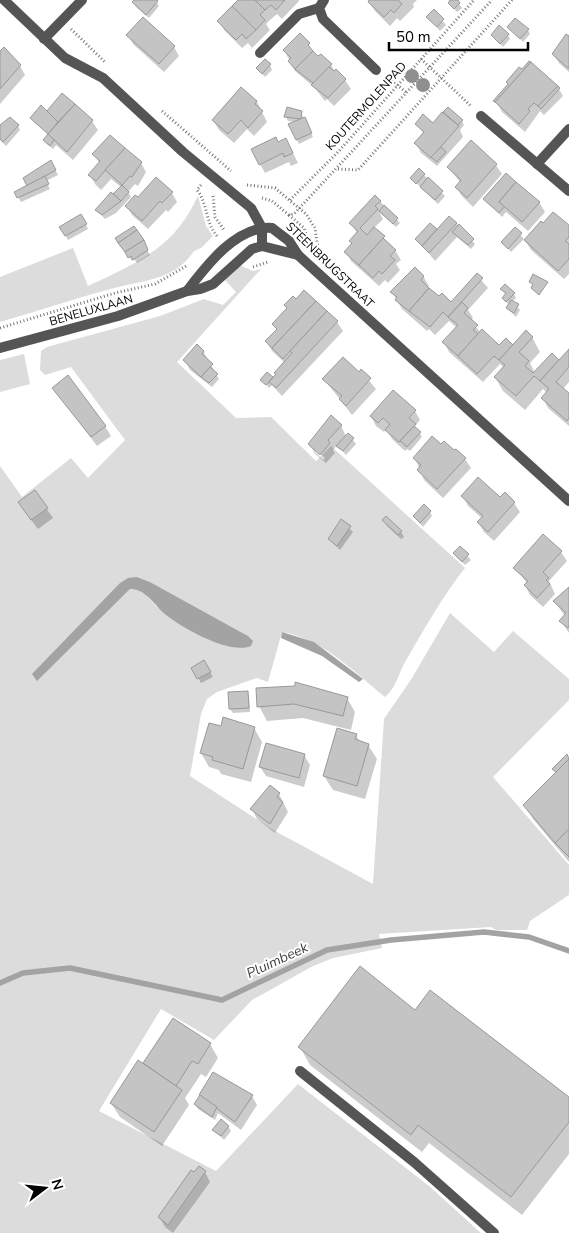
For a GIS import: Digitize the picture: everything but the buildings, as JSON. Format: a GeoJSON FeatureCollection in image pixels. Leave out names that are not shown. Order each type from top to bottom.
{"type":"FeatureCollection","features":[{"type":"Feature","properties":{"kind":"street"},"geometry":{"type":"LineString","coordinates":[[4,0],[65,58],[103,78],[200,166],[251,208],[262,228],[262,246],[298,255]]}},
{"type":"Feature","properties":{"kind":"street"},"geometry":{"type":"LineString","coordinates":[[44,39],[82,0]]}},
{"type":"Feature","properties":{"kind":"street"},"geometry":{"type":"LineString","coordinates":[[260,53],[299,14],[322,4],[323,19],[376,70]]}},
{"type":"Feature","properties":{"kind":"street"},"geometry":{"type":"LineString","coordinates":[[481,116],[569,192]]}},
{"type":"Feature","properties":{"kind":"street"},"geometry":{"type":"LineString","coordinates":[[537,164],[569,128]]}},
{"type":"Feature","properties":{"kind":"street"},"geometry":{"type":"LineString","coordinates":[[188,291],[202,272],[227,248],[245,234],[262,228]]}},
{"type":"Feature","properties":{"kind":"street","name":"STEENBRUGSTRAAT"},"geometry":{"type":"LineString","coordinates":[[262,228],[272,228],[277,231],[298,255],[569,500]]}},
{"type":"Feature","properties":{"kind":"street","name":"BENELUXLAAN"},"geometry":{"type":"LineString","coordinates":[[0,348],[118,316],[213,284],[252,249],[262,246]]}},
{"type":"Feature","properties":{"kind":"street"},"geometry":{"type":"LineString","coordinates":[[300,1071],[414,1162],[494,1233]]}},
{"type":"Feature","properties":{"kind":"path","name":"KOUTERMOLENPAD"},"geometry":{"type":"LineString","coordinates":[[290,200],[338,151],[474,0]]}},
{"type":"Feature","properties":{"kind":"path","name":"KOUTERMOLENPAD"},"geometry":{"type":"LineString","coordinates":[[299,209],[492,0]]}},
{"type":"Feature","properties":{"kind":"path","name":"KOUTERMOLENPAD"},"geometry":{"type":"LineString","coordinates":[[337,169],[358,170],[512,0]]}},
{"type":"Feature","properties":{"kind":"path"},"geometry":{"type":"LineString","coordinates":[[62,20],[111,66]]}},
{"type":"Feature","properties":{"kind":"path"},"geometry":{"type":"LineString","coordinates":[[421,59],[481,116]]}},
{"type":"Feature","properties":{"kind":"path"},"geometry":{"type":"LineString","coordinates":[[376,70],[398,84],[407,93]]}},
{"type":"Feature","properties":{"kind":"path"},"geometry":{"type":"LineString","coordinates":[[160,110],[237,176]]}},
{"type":"Feature","properties":{"kind":"path"},"geometry":{"type":"LineString","coordinates":[[210,153],[200,166],[204,182],[197,190],[204,202],[207,221],[227,248]]}},
{"type":"Feature","properties":{"kind":"path"},"geometry":{"type":"LineString","coordinates":[[243,181],[248,186],[275,188],[306,214],[315,228],[317,248],[328,282]]}},
{"type":"Feature","properties":{"kind":"path"},"geometry":{"type":"LineString","coordinates":[[262,198],[272,201],[288,215],[299,209]]}},
{"type":"Feature","properties":{"kind":"path"},"geometry":{"type":"LineString","coordinates":[[211,243],[218,237]]}},
{"type":"Feature","properties":{"kind":"path"},"geometry":{"type":"LineString","coordinates":[[240,260],[247,266],[255,267],[276,258]]}},
{"type":"Feature","properties":{"kind":"path"},"geometry":{"type":"LineString","coordinates":[[0,328],[115,293],[155,284],[181,271],[192,262]]}},
{"type":"Feature","properties":{"kind":"shaded area"},"geometry":{"type":"Polygon","coordinates":[[[198,196],[206,226],[213,236],[201,248],[194,251],[178,268],[158,277],[0,322],[0,277],[73,248],[88,286],[138,261],[161,246],[180,226],[198,196]]]}},
{"type":"Feature","properties":{"kind":"shaded area"},"geometry":{"type":"Polygon","coordinates":[[[240,265],[253,271],[261,269],[177,362],[236,418],[271,417],[316,461],[331,446],[465,568],[433,614],[404,664],[394,686],[385,697],[350,667],[324,649],[297,636],[282,632],[268,682],[257,678],[217,692],[207,699],[201,714],[190,776],[275,831],[373,884],[384,719],[412,678],[450,613],[494,652],[513,631],[569,679],[569,700],[493,777],[569,865],[569,895],[530,921],[527,930],[496,930],[491,927],[379,934],[382,948],[333,958],[313,966],[252,1000],[214,1040],[161,1009],[99,1111],[216,1171],[298,1084],[429,1186],[481,1233],[0,1233],[0,466],[22,497],[71,458],[88,478],[125,440],[71,367],[45,375],[40,370],[41,351],[47,347],[160,316],[204,299],[223,305],[236,292],[225,280],[240,265]],[[137,577],[33,674],[37,680],[130,589],[135,588],[145,594],[157,607],[248,636],[150,582],[137,577]]]}},
{"type":"Feature","properties":{"kind":"shaded area"},"geometry":{"type":"Polygon","coordinates":[[[24,354],[30,384],[0,392],[0,360],[24,354]]]}},
{"type":"Feature","properties":{"kind":"shaded area"},"geometry":{"type":"Polygon","coordinates":[[[137,577],[150,582],[248,636],[253,641],[251,646],[242,648],[231,647],[207,639],[174,621],[145,594],[135,589],[130,589],[37,681],[32,674],[120,583],[128,578],[137,577]]]}},
{"type":"Feature","properties":{"kind":"shaded area"},"geometry":{"type":"Polygon","coordinates":[[[282,632],[314,642],[363,679],[359,682],[322,656],[281,638],[282,632]]]}},
{"type":"Feature","properties":{"kind":"waterway","name":"Pluimbeek"},"geometry":{"type":"LineString","coordinates":[[0,983],[23,973],[70,968],[222,1000],[327,950],[391,940],[484,932],[529,937],[569,951]]}}]}
